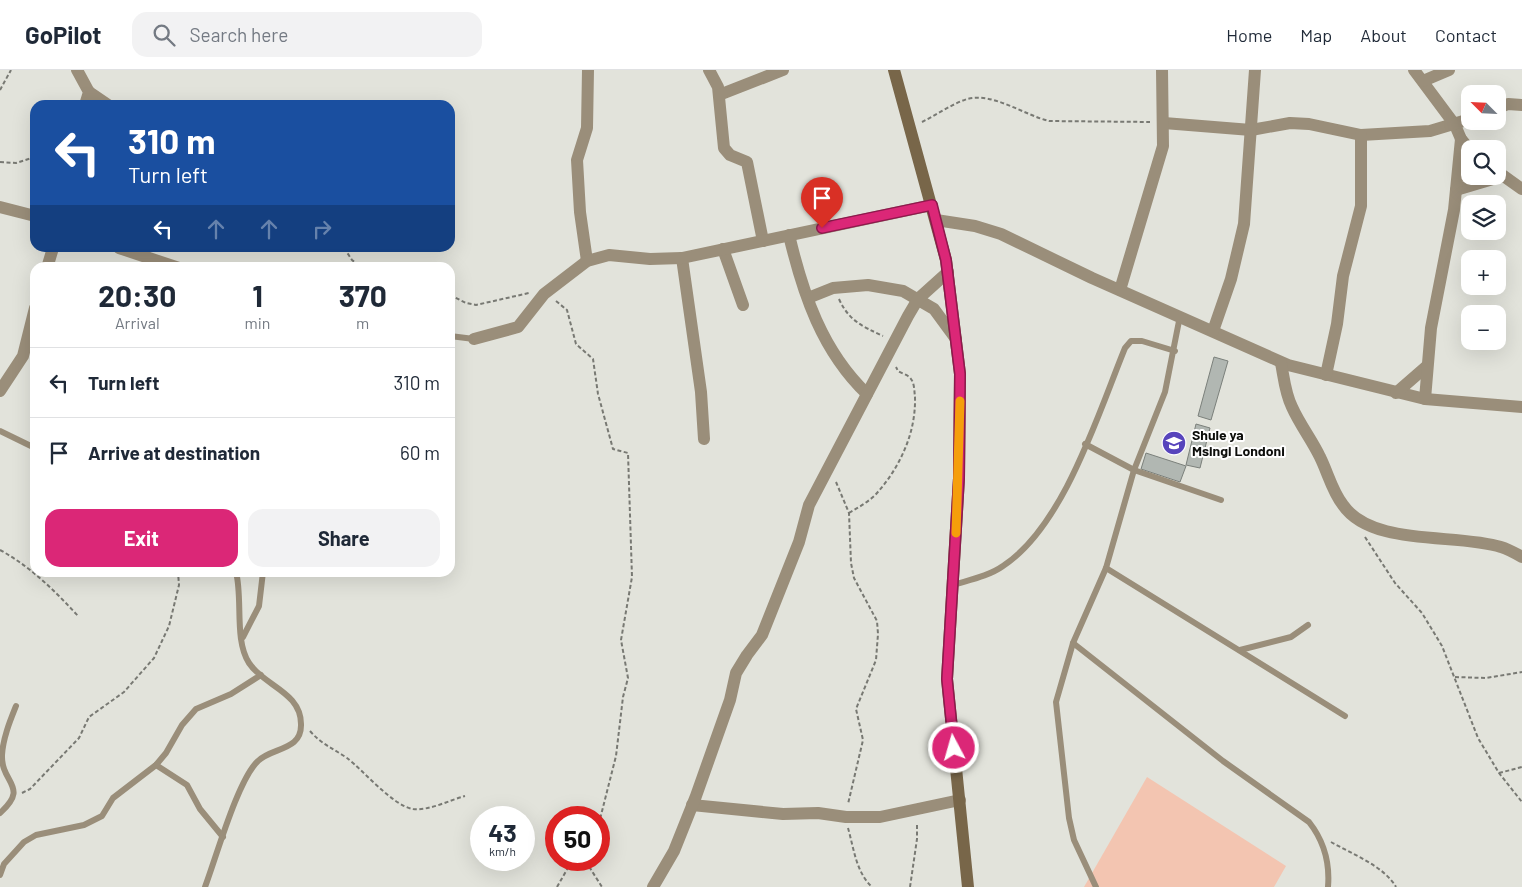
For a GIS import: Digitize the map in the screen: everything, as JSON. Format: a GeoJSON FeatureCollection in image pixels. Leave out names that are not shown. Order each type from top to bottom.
{"type":"FeatureCollection","features":[{"type":"Feature","properties":{"kind":"main road"},"geometry":{"type":"LineString","coordinates":[[894,70],[932,205],[948,272],[960,374],[959,478],[947,679],[968,887]]}},
{"type":"Feature","properties":{"kind":"street"},"geometry":{"type":"LineString","coordinates":[[77,70],[89,92],[101,100]]}},
{"type":"Feature","properties":{"kind":"street"},"geometry":{"type":"LineString","coordinates":[[586,261],[580,212],[577,160],[587,128],[588,70]]}},
{"type":"Feature","properties":{"kind":"street"},"geometry":{"type":"LineString","coordinates":[[709,70],[714,76],[719,96],[724,148],[730,154],[747,162],[763,241]]}},
{"type":"Feature","properties":{"kind":"street"},"geometry":{"type":"LineString","coordinates":[[719,96],[782,70]]}},
{"type":"Feature","properties":{"kind":"street"},"geometry":{"type":"LineString","coordinates":[[1120,290],[1163,146],[1162,70]]}},
{"type":"Feature","properties":{"kind":"street"},"geometry":{"type":"LineString","coordinates":[[1214,331],[1231,279],[1244,224],[1255,70]]}},
{"type":"Feature","properties":{"kind":"street"},"geometry":{"type":"LineString","coordinates":[[1414,70],[1455,125],[1461,139],[1456,190],[1437,293],[1427,366],[1425,399]]}},
{"type":"Feature","properties":{"kind":"street"},"geometry":{"type":"LineString","coordinates":[[1422,81],[1449,70]]}},
{"type":"Feature","properties":{"kind":"street"},"geometry":{"type":"LineString","coordinates":[[87,100],[89,92]]}},
{"type":"Feature","properties":{"kind":"street"},"geometry":{"type":"LineString","coordinates":[[1506,105],[1522,105]]}},
{"type":"Feature","properties":{"kind":"street"},"geometry":{"type":"LineString","coordinates":[[1164,123],[1251,130],[1290,123],[1309,124],[1361,135],[1430,131],[1461,123]]}},
{"type":"Feature","properties":{"kind":"street"},"geometry":{"type":"LineString","coordinates":[[1326,375],[1338,324],[1343,276],[1362,206],[1361,135]]}},
{"type":"Feature","properties":{"kind":"street"},"geometry":{"type":"LineString","coordinates":[[1456,190],[1511,180]]}},
{"type":"Feature","properties":{"kind":"street"},"geometry":{"type":"LineString","coordinates":[[474,339],[518,327],[544,294],[555,285],[586,261],[609,254],[650,259],[682,258],[932,205]]}},
{"type":"Feature","properties":{"kind":"street"},"geometry":{"type":"LineString","coordinates":[[0,207],[30,215]]}},
{"type":"Feature","properties":{"kind":"street"},"geometry":{"type":"LineString","coordinates":[[936,220],[975,226],[1001,234],[1281,363],[1425,399],[1522,407]]}},
{"type":"Feature","properties":{"kind":"street"},"geometry":{"type":"LineString","coordinates":[[789,235],[799,277],[819,329],[837,360],[851,379],[867,394]]}},
{"type":"Feature","properties":{"kind":"street"},"geometry":{"type":"LineString","coordinates":[[723,249],[743,305]]}},
{"type":"Feature","properties":{"kind":"street"},"geometry":{"type":"LineString","coordinates":[[131,252],[161,262]]}},
{"type":"Feature","properties":{"kind":"street"},"geometry":{"type":"LineString","coordinates":[[682,258],[701,392],[704,439]]}},
{"type":"Feature","properties":{"kind":"street"},"geometry":{"type":"LineString","coordinates":[[653,887],[674,851],[692,805],[730,700],[736,672],[747,654],[762,636],[798,542],[809,505],[918,300],[948,272]]}},
{"type":"Feature","properties":{"kind":"street"},"geometry":{"type":"LineString","coordinates":[[808,298],[833,288],[868,284],[903,291],[939,314],[956,339]]}},
{"type":"Feature","properties":{"kind":"street"},"geometry":{"type":"LineString","coordinates":[[0,391],[23,356],[30,328]]}},
{"type":"Feature","properties":{"kind":"street"},"geometry":{"type":"LineString","coordinates":[[1281,363],[1285,390],[1292,407],[1320,457],[1342,505],[1353,517],[1367,525],[1384,530],[1501,547],[1522,557]]}},
{"type":"Feature","properties":{"kind":"street"},"geometry":{"type":"LineString","coordinates":[[1396,393],[1427,366]]}},
{"type":"Feature","properties":{"kind":"street"},"geometry":{"type":"LineString","coordinates":[[692,805],[783,814],[818,813],[846,817],[880,817],[960,800]]}},
{"type":"Feature","properties":{"kind":"lane"},"geometry":{"type":"LineString","coordinates":[[1096,887],[1074,840],[1068,818],[1056,714],[1060,686],[1073,643],[1106,568],[1134,470],[1162,401],[1175,351],[1180,316]]}},
{"type":"Feature","properties":{"kind":"lane"},"geometry":{"type":"LineString","coordinates":[[455,337],[474,339]]}},
{"type":"Feature","properties":{"kind":"lane"},"geometry":{"type":"LineString","coordinates":[[953,585],[1002,567],[1028,545],[1057,505],[1125,348],[1130,341],[1142,341],[1175,351]]}},
{"type":"Feature","properties":{"kind":"lane"},"geometry":{"type":"LineString","coordinates":[[0,430],[30,445]]}},
{"type":"Feature","properties":{"kind":"lane"},"geometry":{"type":"LineString","coordinates":[[1085,444],[1134,470],[1221,500]]}},
{"type":"Feature","properties":{"kind":"lane"},"geometry":{"type":"LineString","coordinates":[[1106,568],[1345,716]]}},
{"type":"Feature","properties":{"kind":"lane"},"geometry":{"type":"LineString","coordinates":[[205,887],[232,810],[253,767],[258,760],[297,740],[300,733],[301,720],[299,709],[290,698],[261,675],[248,661],[242,638],[236,577]]}},
{"type":"Feature","properties":{"kind":"lane"},"geometry":{"type":"LineString","coordinates":[[242,638],[259,606],[262,577]]}},
{"type":"Feature","properties":{"kind":"lane"},"geometry":{"type":"LineString","coordinates":[[1240,650],[1291,637],[1308,625]]}},
{"type":"Feature","properties":{"kind":"lane"},"geometry":{"type":"LineString","coordinates":[[1073,643],[1223,761],[1309,822],[1319,835],[1325,850],[1329,876],[1328,887]]}},
{"type":"Feature","properties":{"kind":"lane"},"geometry":{"type":"LineString","coordinates":[[0,875],[4,864],[24,842],[36,835],[84,826],[102,816],[113,798],[156,765],[166,753],[182,725],[196,709],[231,694],[261,675]]}},
{"type":"Feature","properties":{"kind":"lane"},"geometry":{"type":"LineString","coordinates":[[0,813],[10,804],[15,794],[13,786],[2,766],[2,753],[7,730],[16,706]]}},
{"type":"Feature","properties":{"kind":"lane"},"geometry":{"type":"LineString","coordinates":[[156,765],[187,785],[200,809],[223,837]]}},
{"type":"Feature","properties":{"kind":"path"},"geometry":{"type":"LineString","coordinates":[[0,90],[11,70]]}},
{"type":"Feature","properties":{"kind":"path"},"geometry":{"type":"LineString","coordinates":[[911,128],[966,99],[978,97],[992,100],[1033,117],[1048,121],[1164,123]]}},
{"type":"Feature","properties":{"kind":"path"},"geometry":{"type":"LineString","coordinates":[[0,162],[16,163],[30,159]]}},
{"type":"Feature","properties":{"kind":"path"},"geometry":{"type":"LineString","coordinates":[[347,252],[354,262]]}},
{"type":"Feature","properties":{"kind":"path"},"geometry":{"type":"LineString","coordinates":[[455,298],[476,305],[555,285]]}},
{"type":"Feature","properties":{"kind":"path"},"geometry":{"type":"LineString","coordinates":[[833,288],[849,316],[858,325],[888,339],[898,371],[908,375],[914,386],[915,406],[912,430],[903,455],[876,495],[849,513]]}},
{"type":"Feature","properties":{"kind":"path"},"geometry":{"type":"LineString","coordinates":[[544,294],[568,310],[576,344],[593,358],[598,394],[613,449],[628,453],[632,577],[621,640],[628,678],[623,697],[616,756],[603,806]]}},
{"type":"Feature","properties":{"kind":"path"},"geometry":{"type":"LineString","coordinates":[[829,467],[849,513],[850,563],[854,578],[877,621],[876,660],[856,709],[863,740],[846,817],[859,870],[872,887]]}},
{"type":"Feature","properties":{"kind":"path"},"geometry":{"type":"LineString","coordinates":[[1363,534],[1395,583],[1422,613],[1442,646],[1478,738],[1499,774],[1522,802]]}},
{"type":"Feature","properties":{"kind":"path"},"geometry":{"type":"LineString","coordinates":[[0,550],[30,571]]}},
{"type":"Feature","properties":{"kind":"path"},"geometry":{"type":"LineString","coordinates":[[38,577],[57,592],[78,616]]}},
{"type":"Feature","properties":{"kind":"path"},"geometry":{"type":"LineString","coordinates":[[15,794],[30,789],[79,738],[89,717],[124,692],[154,658],[169,626],[179,585],[178,577]]}},
{"type":"Feature","properties":{"kind":"path"},"geometry":{"type":"LineString","coordinates":[[1454,677],[1486,678],[1522,672]]}},
{"type":"Feature","properties":{"kind":"path"},"geometry":{"type":"LineString","coordinates":[[301,720],[319,741],[348,759],[368,779],[405,806],[415,809],[424,808],[465,796]]}},
{"type":"Feature","properties":{"kind":"path"},"geometry":{"type":"LineString","coordinates":[[1499,774],[1522,767]]}},
{"type":"Feature","properties":{"kind":"path"},"geometry":{"type":"LineString","coordinates":[[910,887],[917,839],[915,810]]}},
{"type":"Feature","properties":{"kind":"path"},"geometry":{"type":"LineString","coordinates":[[1319,835],[1381,871],[1390,878],[1396,887]]}},
{"type":"Feature","properties":{"kind":"path"},"geometry":{"type":"LineString","coordinates":[[557,887],[566,871]]}},
{"type":"Feature","properties":{"kind":"path"},"geometry":{"type":"LineString","coordinates":[[592,871],[602,887]]}},
{"type":"Feature","properties":{"kind":"shaded area"},"geometry":{"type":"Polygon","coordinates":[[[1147,777],[1286,866],[1274,887],[1084,887],[1147,777]]]}},
{"type":"Feature","properties":{"kind":"building"},"geometry":{"type":"Polygon","coordinates":[[[1214,357],[1228,361],[1211,420],[1198,416],[1214,357]]]}},
{"type":"Feature","properties":{"kind":"building"},"geometry":{"type":"Polygon","coordinates":[[[1196,424],[1210,428],[1200,468],[1186,465],[1196,424]]]}},
{"type":"Feature","properties":{"kind":"building"},"geometry":{"type":"Polygon","coordinates":[[[1146,453],[1186,466],[1180,482],[1141,469],[1146,453]]]}},
{"type":"Feature","properties":{"kind":"slow traffic"},"geometry":{"type":"LineString","coordinates":[[956,533],[960,401]]}},
{"type":"Feature","properties":{"kind":"place","name":"Shule ya Msingi Londoni"},"geometry":{"type":"Point","coordinates":[1174,443]}},
{"type":"Feature","properties":{"kind":"route"},"geometry":{"type":"LineString","coordinates":[[822,228],[932,205],[946,260],[960,374],[959,478],[947,679],[954,748]]}}]}
